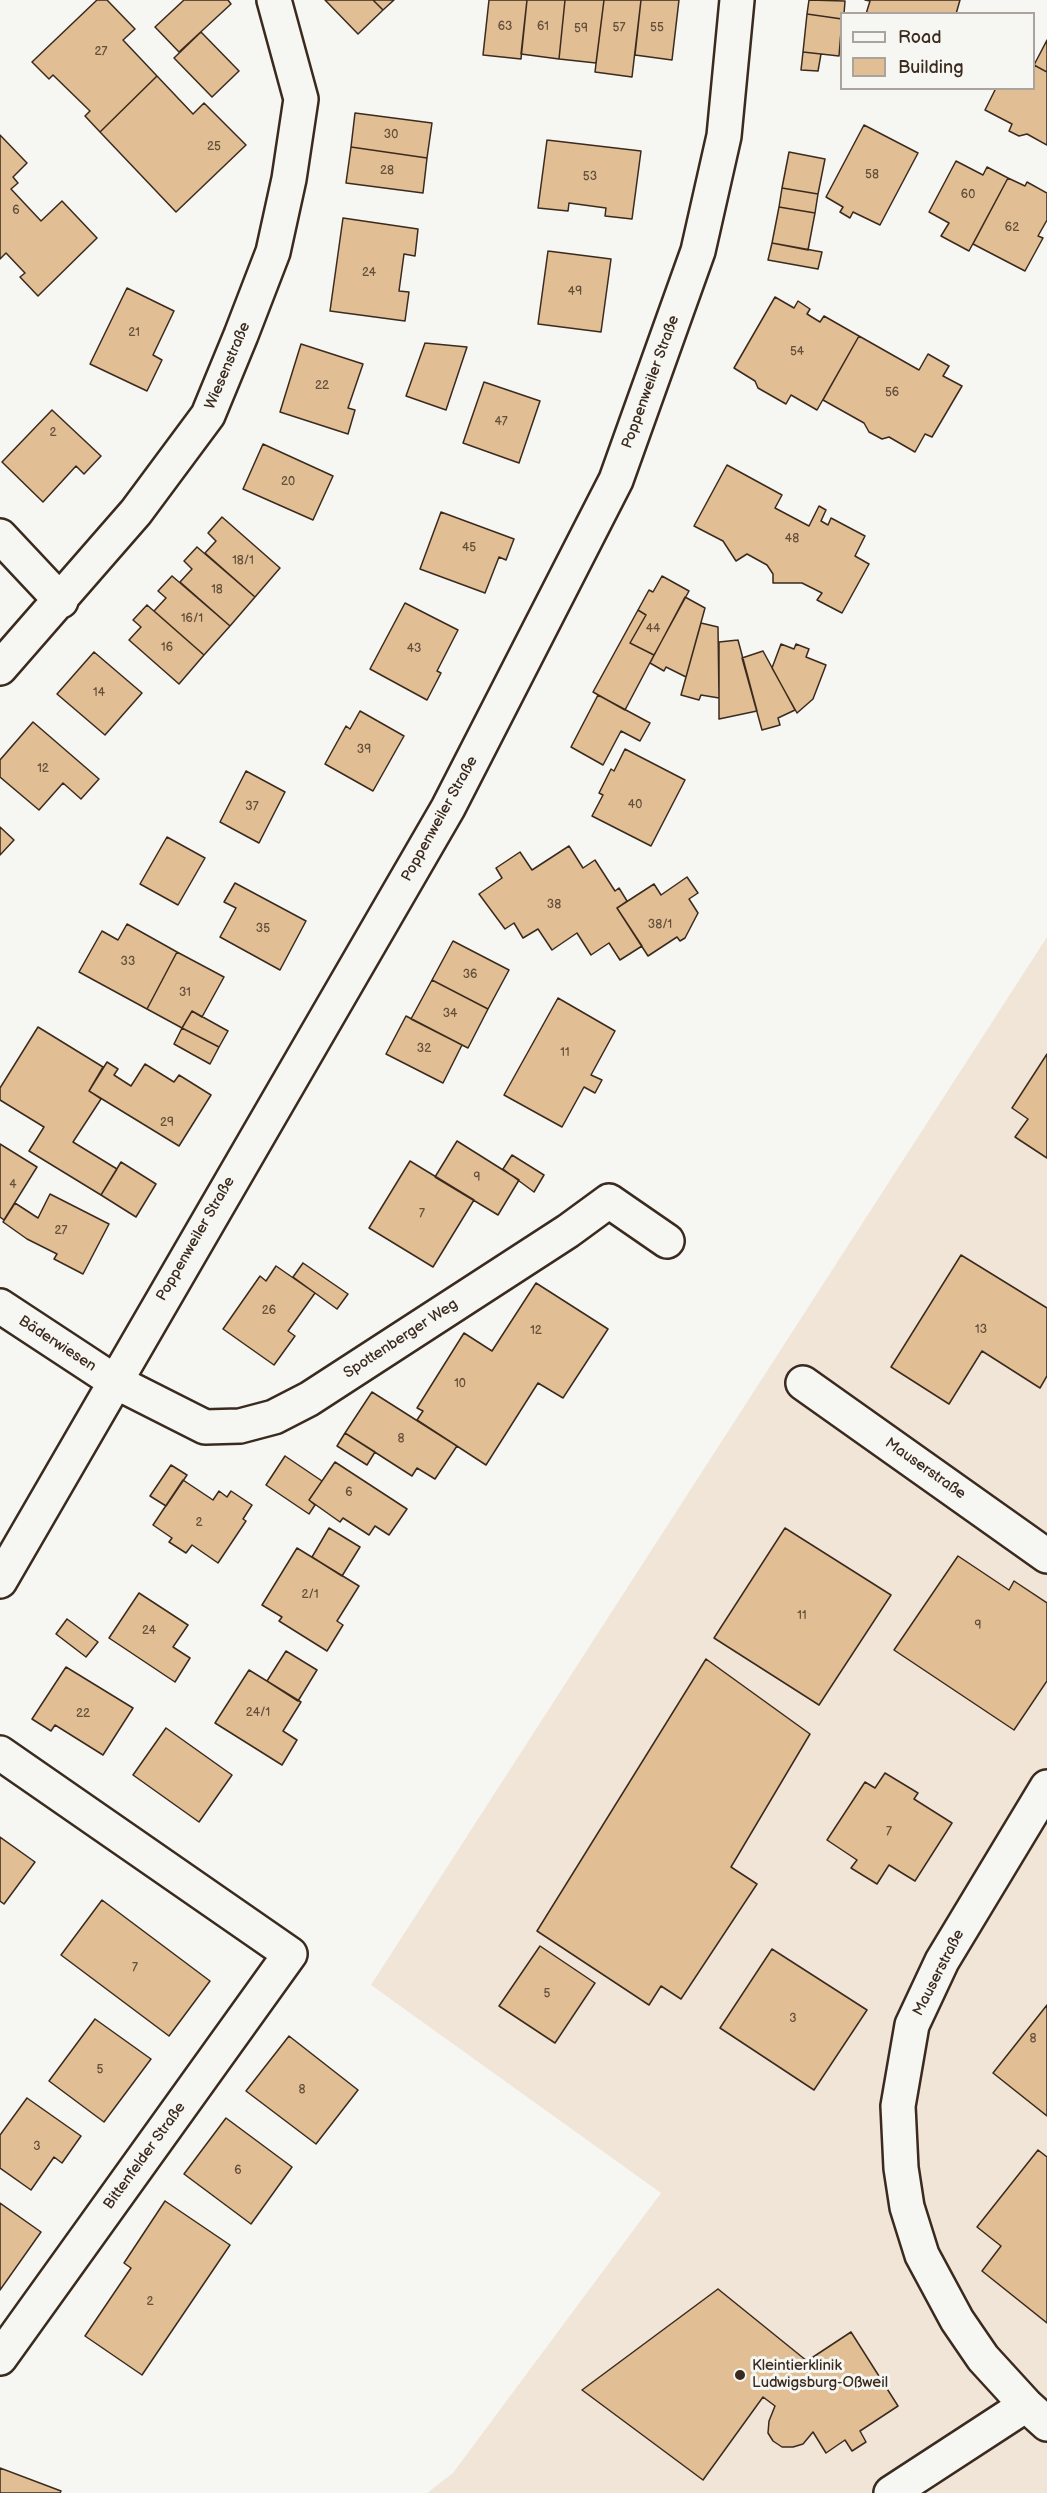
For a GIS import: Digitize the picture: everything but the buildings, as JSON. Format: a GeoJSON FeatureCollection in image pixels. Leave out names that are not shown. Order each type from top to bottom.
{"type":"FeatureCollection","features":[{"type":"Feature","properties":{"kind":"street","name":"Wiesenstraße"},"geometry":{"type":"LineString","coordinates":[[0,668],[61,601],[136,512],[208,415],[273,252],[290,179],[301,99],[274,0]]}},
{"type":"Feature","properties":{"kind":"street","name":"Poppenweiler Straße"},"geometry":{"type":"LineString","coordinates":[[0,1581],[448,808],[615,480],[698,251],[724,136],[738,0]]}},
{"type":"Feature","properties":{"kind":"street"},"geometry":{"type":"LineString","coordinates":[[0,536],[61,601]]}},
{"type":"Feature","properties":{"kind":"street","name":"Spottenberger Weg"},"geometry":{"type":"LineString","coordinates":[[114,1381],[205,1427],[240,1426],[274,1417],[309,1399],[558,1237],[609,1201],[667,1241]]}},
{"type":"Feature","properties":{"kind":"street","name":"Bäderwiesen"},"geometry":{"type":"LineString","coordinates":[[0,1306],[114,1381]]}},
{"type":"Feature","properties":{"kind":"street","name":"Mauserstraße"},"geometry":{"type":"LineString","coordinates":[[803,1383],[1047,1556]]}},
{"type":"Feature","properties":{"kind":"street","name":"Bittenfelder Straße"},"geometry":{"type":"LineString","coordinates":[[0,1753],[290,1954],[0,2358]]}},
{"type":"Feature","properties":{"kind":"street","name":"Mauserstraße"},"geometry":{"type":"LineString","coordinates":[[1036,2414],[983,2358],[957,2320],[922,2255],[907,2207],[901,2168],[898,2106],[912,2025],[917,2014],[942,1961],[1047,1787]]}},
{"type":"Feature","properties":{"kind":"street"},"geometry":{"type":"LineString","coordinates":[[891,2493],[1036,2414]]}},
{"type":"Feature","properties":{"kind":"shaded area"},"geometry":{"type":"Polygon","coordinates":[[[1047,937],[1047,2493],[427,2493],[453,2473],[661,2193],[371,1985],[1047,937]]]}},
{"type":"Feature","properties":{"kind":"place","name":"Kleintierklinik Ludwigsburg-Oßweil"},"geometry":{"type":"Point","coordinates":[740,2375]}}]}
